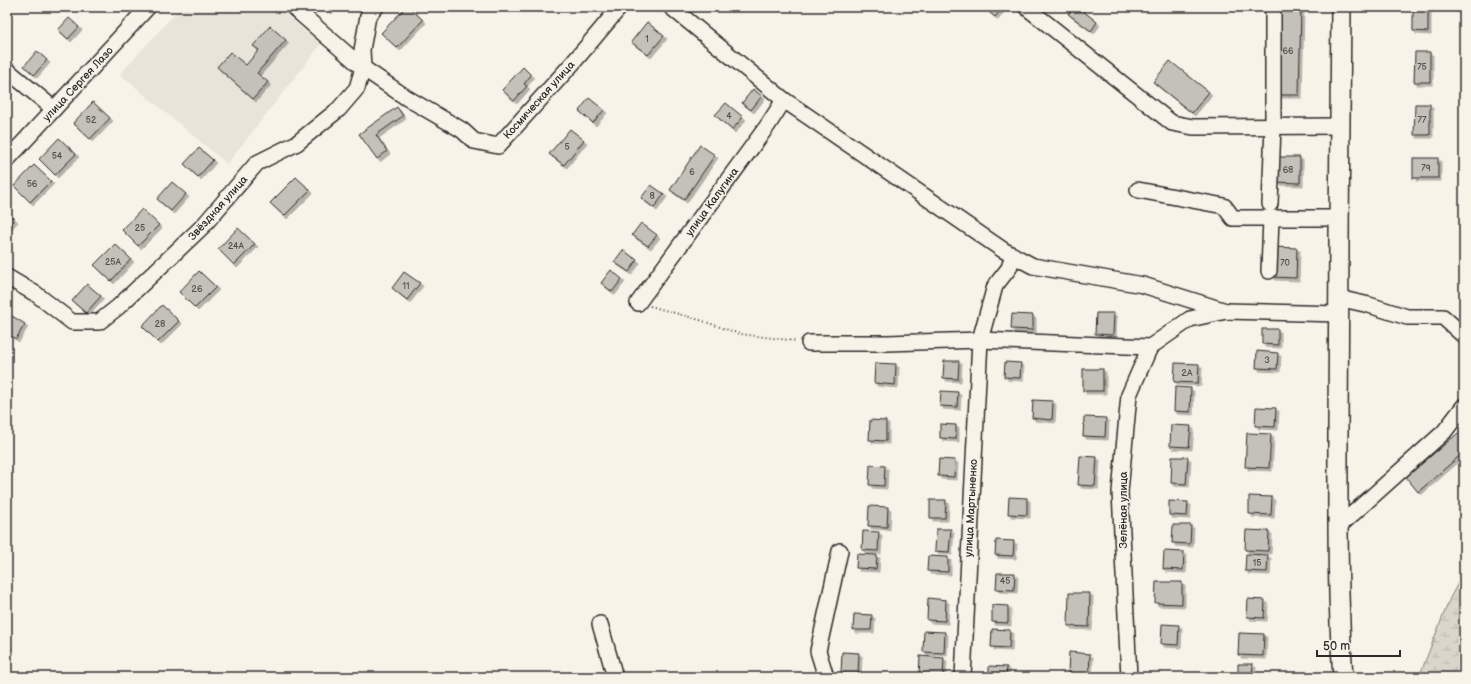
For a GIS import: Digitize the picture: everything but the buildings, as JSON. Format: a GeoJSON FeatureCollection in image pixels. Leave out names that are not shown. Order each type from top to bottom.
{"type":"FeatureCollection","features":[{"type":"Feature","properties":{"kind":"main road"},"geometry":{"type":"LineString","coordinates":[[1341,7],[1338,306],[1338,615],[1343,677]]}},
{"type":"Feature","properties":{"kind":"street","name":"улица Сергея Лазо"},"geometry":{"type":"LineString","coordinates":[[7,160],[148,7]]}},
{"type":"Feature","properties":{"kind":"street"},"geometry":{"type":"LineString","coordinates":[[293,7],[363,68]]}},
{"type":"Feature","properties":{"kind":"street","name":"Звёздная улица"},"geometry":{"type":"LineString","coordinates":[[7,277],[36,294],[72,322],[99,322],[118,307],[203,226],[257,164],[297,143],[339,109],[357,88],[363,68],[362,50],[368,16],[376,7]]}},
{"type":"Feature","properties":{"kind":"street","name":"Космическая улица"},"geometry":{"type":"LineString","coordinates":[[363,68],[407,98],[462,130],[474,141],[498,146],[572,64],[620,7]]}},
{"type":"Feature","properties":{"kind":"street"},"geometry":{"type":"LineString","coordinates":[[671,7],[784,100],[1013,255],[1033,266],[1143,285],[1226,311]]}},
{"type":"Feature","properties":{"kind":"street"},"geometry":{"type":"LineString","coordinates":[[1026,7],[1172,123],[1193,127],[1340,126]]}},
{"type":"Feature","properties":{"kind":"street"},"geometry":{"type":"LineString","coordinates":[[1269,271],[1274,126],[1273,8]]}},
{"type":"Feature","properties":{"kind":"street"},"geometry":{"type":"LineString","coordinates":[[7,70],[54,109]]}},
{"type":"Feature","properties":{"kind":"street","name":"улица Калугина"},"geometry":{"type":"LineString","coordinates":[[638,302],[768,126],[784,100]]}},
{"type":"Feature","properties":{"kind":"street"},"geometry":{"type":"LineString","coordinates":[[1138,190],[1224,206],[1233,218],[1270,211],[1339,218]]}},
{"type":"Feature","properties":{"kind":"street","name":"улица Мартыненко"},"geometry":{"type":"LineString","coordinates":[[963,677],[980,340],[995,286],[1009,268],[1013,255]]}},
{"type":"Feature","properties":{"kind":"street"},"geometry":{"type":"LineString","coordinates":[[809,343],[887,343],[980,340],[1150,347],[1190,319],[1226,311],[1369,305],[1407,317],[1443,317],[1464,336]]}},
{"type":"Feature","properties":{"kind":"street","name":"Зелёная улица"},"geometry":{"type":"LineString","coordinates":[[1129,677],[1120,492],[1130,395],[1150,347]]}},
{"type":"Feature","properties":{"kind":"street"},"geometry":{"type":"LineString","coordinates":[[1338,527],[1444,432],[1464,406]]}},
{"type":"Feature","properties":{"kind":"street"},"geometry":{"type":"LineString","coordinates":[[826,677],[818,650],[840,551]]}},
{"type":"Feature","properties":{"kind":"street"},"geometry":{"type":"LineString","coordinates":[[600,624],[615,677]]}},
{"type":"Feature","properties":{"kind":"path"},"geometry":{"type":"LineString","coordinates":[[638,302],[700,320],[740,334],[809,343]]}},
{"type":"Feature","properties":{"kind":"shaded area"},"geometry":{"type":"Polygon","coordinates":[[[181,7],[278,7],[321,44],[227,164],[120,74],[181,7]]]}},
{"type":"Feature","properties":{"kind":"green space"},"geometry":{"type":"Polygon","coordinates":[[[1464,572],[1464,677],[1419,677],[1450,598],[1464,572]]]}}]}
